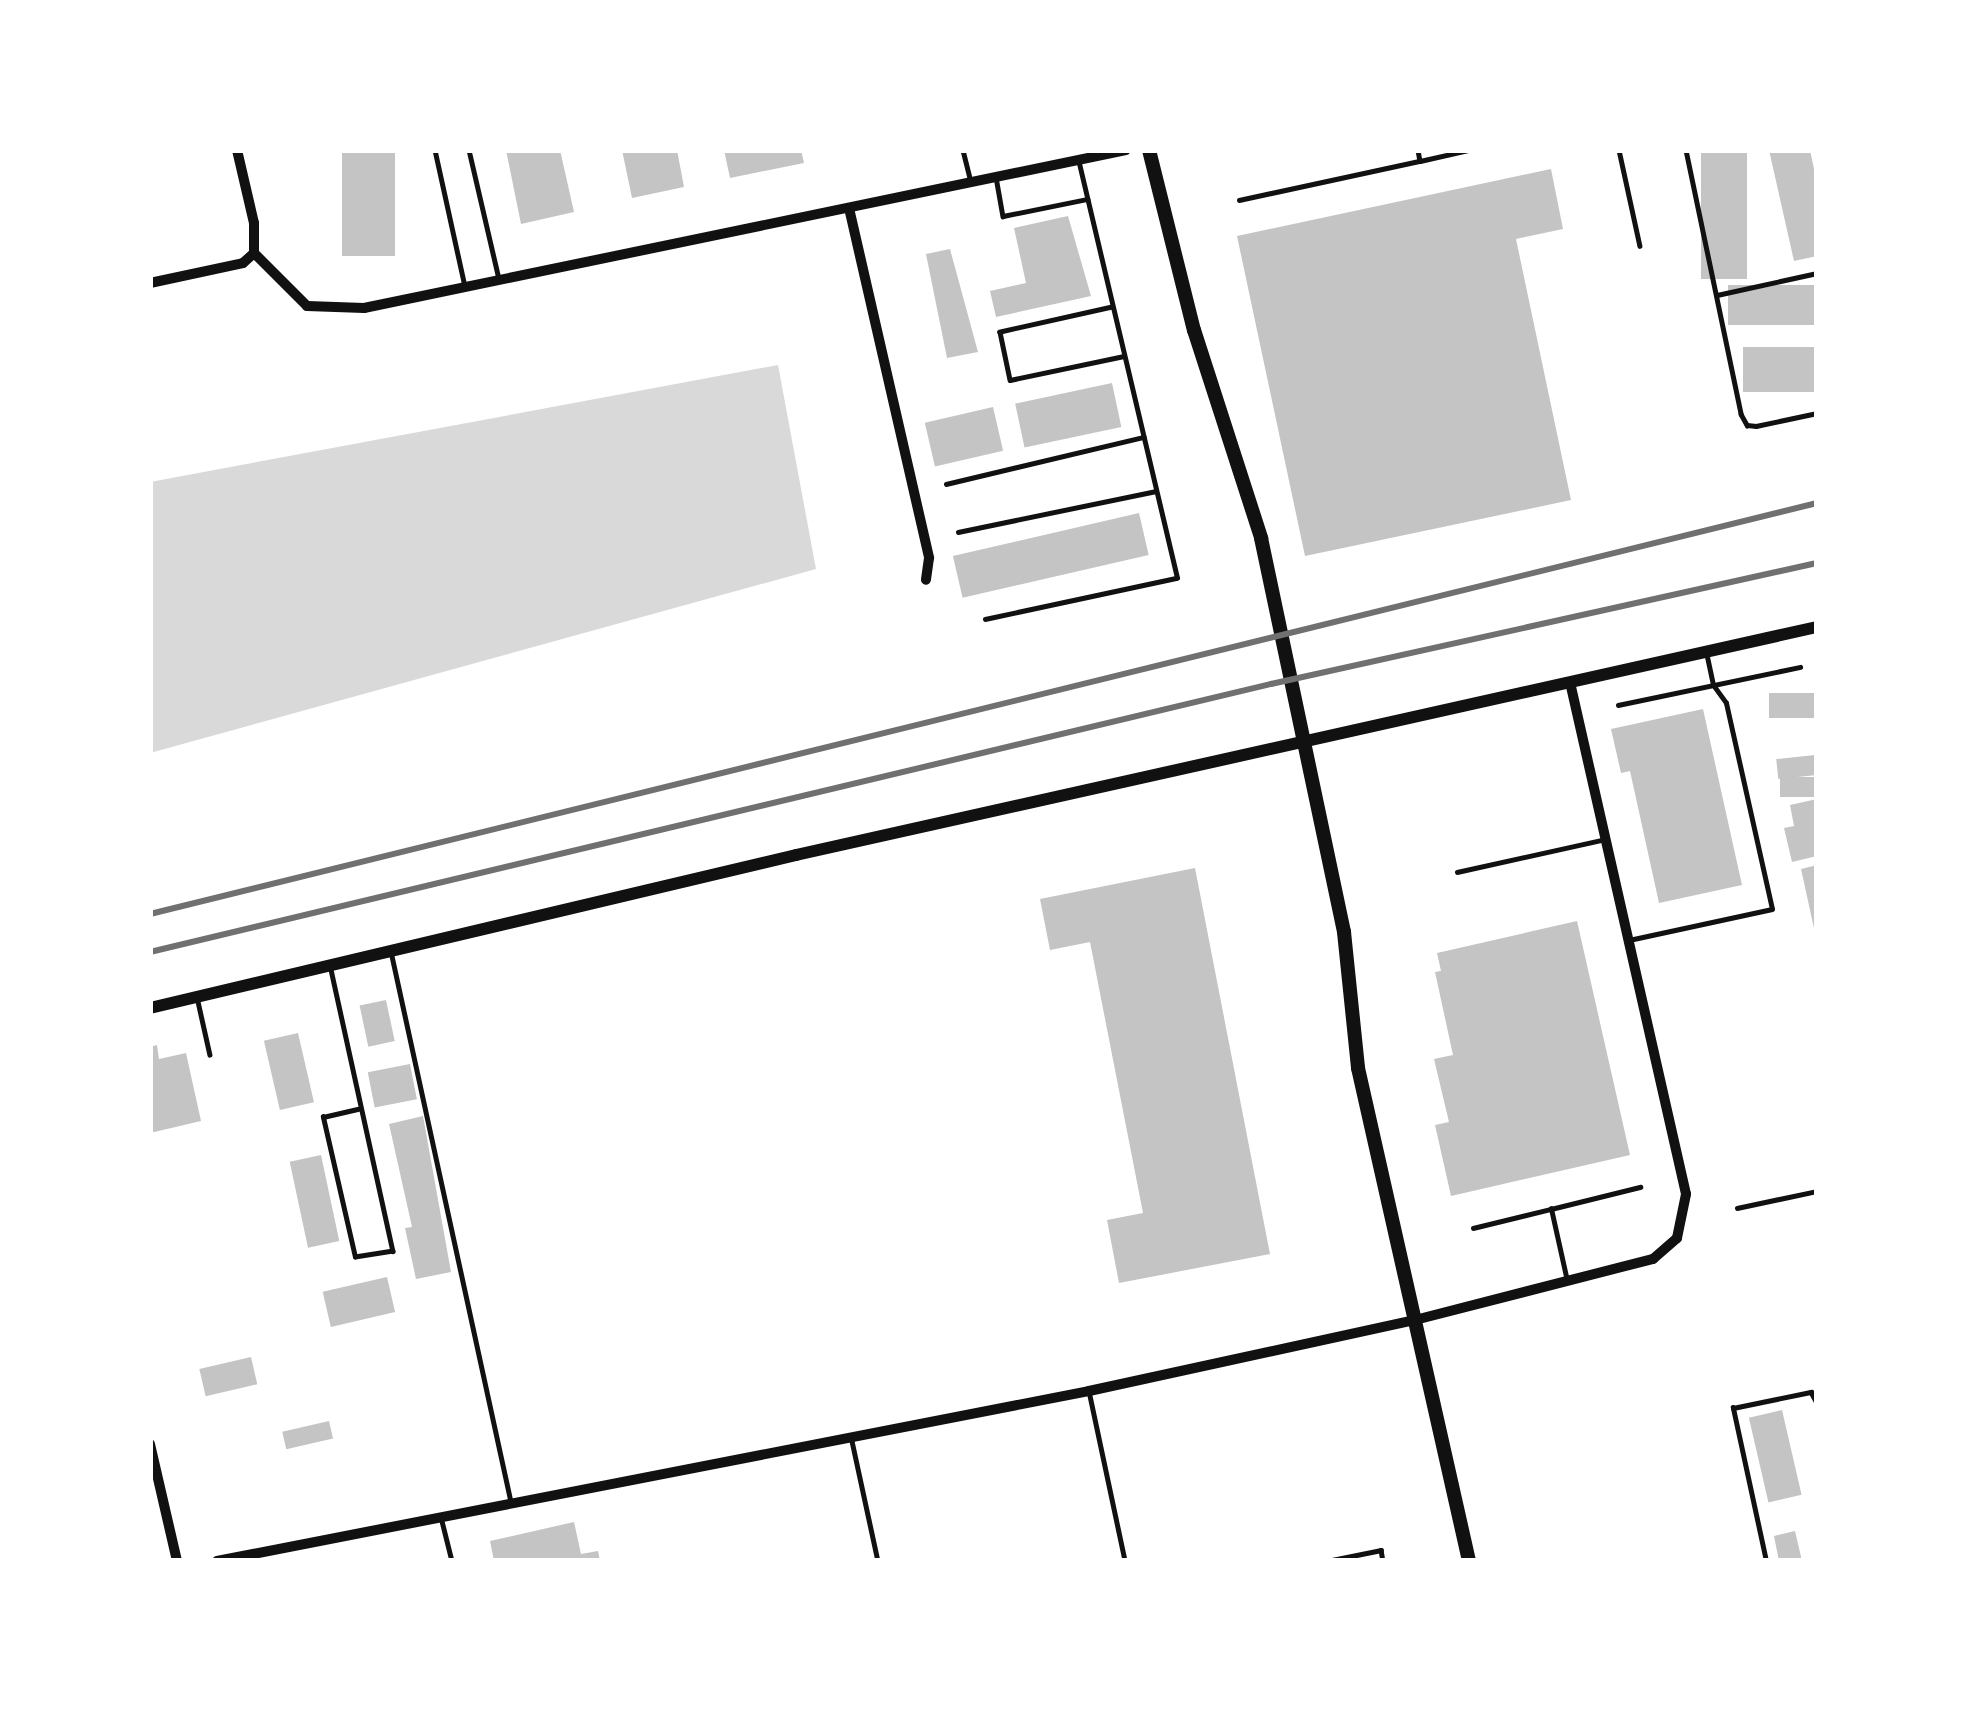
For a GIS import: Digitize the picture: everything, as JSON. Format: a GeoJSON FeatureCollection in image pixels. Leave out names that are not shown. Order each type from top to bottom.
{"type":"FeatureCollection","features":[{"type":"Feature","properties":{"kind":"main road"},"geometry":{"type":"LineString","coordinates":[[1149,150],[1194,330],[1261,538],[1344,932],[1358,1068],[1469,1560]]}},
{"type":"Feature","properties":{"kind":"street"},"geometry":{"type":"LineString","coordinates":[[237,150],[254,223],[254,253],[307,306],[364,308],[1126,150]]}},
{"type":"Feature","properties":{"kind":"street"},"geometry":{"type":"LineString","coordinates":[[848,208],[928,558],[926,580]]}},
{"type":"Feature","properties":{"kind":"street"},"geometry":{"type":"LineString","coordinates":[[150,283],[243,263],[254,253]]}},
{"type":"Feature","properties":{"kind":"street"},"geometry":{"type":"LineString","coordinates":[[150,1008],[1817,628]]}},
{"type":"Feature","properties":{"kind":"street"},"geometry":{"type":"LineString","coordinates":[[217,1561],[1089,1390],[1415,1320],[1653,1259],[1677,1238],[1686,1194],[1570,682]]}},
{"type":"Feature","properties":{"kind":"street"},"geometry":{"type":"LineString","coordinates":[[150,1444],[177,1561]]}},
{"type":"Feature","properties":{"kind":"lane"},"geometry":{"type":"LineString","coordinates":[[435,150],[465,287]]}},
{"type":"Feature","properties":{"kind":"lane"},"geometry":{"type":"LineString","coordinates":[[469,150],[500,280]]}},
{"type":"Feature","properties":{"kind":"lane"},"geometry":{"type":"LineString","coordinates":[[963,150],[971,182]]}},
{"type":"Feature","properties":{"kind":"lane"},"geometry":{"type":"LineString","coordinates":[[1418,150],[1420,160]]}},
{"type":"Feature","properties":{"kind":"lane"},"geometry":{"type":"LineString","coordinates":[[1238,200],[1469,150]]}},
{"type":"Feature","properties":{"kind":"lane"},"geometry":{"type":"LineString","coordinates":[[1619,150],[1640,246]]}},
{"type":"Feature","properties":{"kind":"lane"},"geometry":{"type":"LineString","coordinates":[[1686,150],[1747,425],[1817,413]]}},
{"type":"Feature","properties":{"kind":"lane"},"geometry":{"type":"LineString","coordinates":[[985,619],[1177,578],[1078,160]]}},
{"type":"Feature","properties":{"kind":"lane"},"geometry":{"type":"LineString","coordinates":[[996,177],[1004,216],[1087,199]]}},
{"type":"Feature","properties":{"kind":"lane"},"geometry":{"type":"LineString","coordinates":[[1716,295],[1817,273]]}},
{"type":"Feature","properties":{"kind":"lane"},"geometry":{"type":"LineString","coordinates":[[1112,307],[1000,332],[1010,380],[1124,356]]}},
{"type":"Feature","properties":{"kind":"lane"},"geometry":{"type":"LineString","coordinates":[[946,484],[1143,437]]}},
{"type":"Feature","properties":{"kind":"lane"},"geometry":{"type":"LineString","coordinates":[[958,532],[1156,490]]}},
{"type":"Feature","properties":{"kind":"lane"},"geometry":{"type":"LineString","coordinates":[[1629,940],[1772,909],[1726,703],[1713,686],[1706,652]]}},
{"type":"Feature","properties":{"kind":"lane"},"geometry":{"type":"LineString","coordinates":[[1618,705],[1800,667]]}},
{"type":"Feature","properties":{"kind":"lane"},"geometry":{"type":"LineString","coordinates":[[1457,872],[1607,839]]}},
{"type":"Feature","properties":{"kind":"lane"},"geometry":{"type":"LineString","coordinates":[[391,951],[512,1503]]}},
{"type":"Feature","properties":{"kind":"lane"},"geometry":{"type":"LineString","coordinates":[[330,965],[358,1109],[393,1251],[356,1257],[323,1118],[358,1109]]}},
{"type":"Feature","properties":{"kind":"lane"},"geometry":{"type":"LineString","coordinates":[[196,997],[210,1055]]}},
{"type":"Feature","properties":{"kind":"lane"},"geometry":{"type":"LineString","coordinates":[[1472,1228],[1640,1187]]}},
{"type":"Feature","properties":{"kind":"lane"},"geometry":{"type":"LineString","coordinates":[[1737,1208],[1817,1191]]}},
{"type":"Feature","properties":{"kind":"lane"},"geometry":{"type":"LineString","coordinates":[[1551,1209],[1567,1281]]}},
{"type":"Feature","properties":{"kind":"lane"},"geometry":{"type":"LineString","coordinates":[[1089,1390],[1125,1561]]}},
{"type":"Feature","properties":{"kind":"lane"},"geometry":{"type":"LineString","coordinates":[[1766,1561],[1732,1408],[1811,1392],[1817,1403]]}},
{"type":"Feature","properties":{"kind":"lane"},"geometry":{"type":"LineString","coordinates":[[851,1435],[878,1561]]}},
{"type":"Feature","properties":{"kind":"lane"},"geometry":{"type":"LineString","coordinates":[[441,1517],[452,1561]]}},
{"type":"Feature","properties":{"kind":"lane"},"geometry":{"type":"LineString","coordinates":[[1327,1561],[1381,1550],[1383,1561]]}},
{"type":"Feature","properties":{"kind":"shaded area"},"geometry":{"type":"Polygon","coordinates":[[[778,365],[816,569],[150,753],[150,482],[778,365]]]}},
{"type":"Feature","properties":{"kind":"building"},"geometry":{"type":"Polygon","coordinates":[[[342,150],[395,150],[395,256],[342,256],[342,150]]]}},
{"type":"Feature","properties":{"kind":"building"},"geometry":{"type":"Polygon","coordinates":[[[506,150],[560,150],[574,212],[521,224],[506,150]]]}},
{"type":"Feature","properties":{"kind":"building"},"geometry":{"type":"Polygon","coordinates":[[[622,150],[677,150],[684,187],[632,198],[622,150]]]}},
{"type":"Feature","properties":{"kind":"building"},"geometry":{"type":"Polygon","coordinates":[[[724,150],[801,150],[804,163],[730,178],[724,150]]]}},
{"type":"Feature","properties":{"kind":"building"},"geometry":{"type":"Polygon","coordinates":[[[1701,150],[1747,150],[1747,279],[1701,279],[1701,150]]]}},
{"type":"Feature","properties":{"kind":"building"},"geometry":{"type":"Polygon","coordinates":[[[1769,150],[1810,150],[1817,183],[1817,256],[1794,261],[1769,150]]]}},
{"type":"Feature","properties":{"kind":"building"},"geometry":{"type":"Polygon","coordinates":[[[1551,169],[1563,229],[1516,239],[1571,500],[1305,556],[1237,236],[1551,169]]]}},
{"type":"Feature","properties":{"kind":"building"},"geometry":{"type":"Polygon","coordinates":[[[1068,216],[1091,296],[996,317],[990,291],[1026,283],[1014,228],[1068,216]]]}},
{"type":"Feature","properties":{"kind":"building"},"geometry":{"type":"Polygon","coordinates":[[[950,249],[978,352],[947,358],[926,254],[950,249]]]}},
{"type":"Feature","properties":{"kind":"building"},"geometry":{"type":"Polygon","coordinates":[[[1728,285],[1817,285],[1817,325],[1728,325],[1728,285]]]}},
{"type":"Feature","properties":{"kind":"building"},"geometry":{"type":"Polygon","coordinates":[[[1743,347],[1817,347],[1817,392],[1743,392],[1743,347]]]}},
{"type":"Feature","properties":{"kind":"building"},"geometry":{"type":"Polygon","coordinates":[[[1112,383],[1121,427],[1025,448],[1015,404],[1112,383]]]}},
{"type":"Feature","properties":{"kind":"building"},"geometry":{"type":"Polygon","coordinates":[[[993,407],[1003,451],[935,467],[925,423],[993,407]]]}},
{"type":"Feature","properties":{"kind":"building"},"geometry":{"type":"Polygon","coordinates":[[[1139,513],[1149,555],[963,598],[953,556],[1139,513]]]}},
{"type":"Feature","properties":{"kind":"building"},"geometry":{"type":"Polygon","coordinates":[[[1769,693],[1817,693],[1817,718],[1769,718],[1769,693]]]}},
{"type":"Feature","properties":{"kind":"building"},"geometry":{"type":"Polygon","coordinates":[[[1703,709],[1742,885],[1659,903],[1630,771],[1621,773],[1611,729],[1703,709]]]}},
{"type":"Feature","properties":{"kind":"building"},"geometry":{"type":"Polygon","coordinates":[[[1815,755],[1817,775],[1778,779],[1776,759],[1815,755]]]}},
{"type":"Feature","properties":{"kind":"building"},"geometry":{"type":"Polygon","coordinates":[[[1780,777],[1817,777],[1817,797],[1780,797],[1780,777]]]}},
{"type":"Feature","properties":{"kind":"building"},"geometry":{"type":"Polygon","coordinates":[[[1817,799],[1817,856],[1792,862],[1784,828],[1794,826],[1790,805],[1817,799]]]}},
{"type":"Feature","properties":{"kind":"building"},"geometry":{"type":"Polygon","coordinates":[[[1817,865],[1817,933],[1815,933],[1801,869],[1817,865]]]}},
{"type":"Feature","properties":{"kind":"building"},"geometry":{"type":"Polygon","coordinates":[[[1195,868],[1270,1254],[1119,1283],[1107,1220],[1143,1213],[1090,942],[1050,950],[1040,899],[1195,868]]]}},
{"type":"Feature","properties":{"kind":"building"},"geometry":{"type":"Polygon","coordinates":[[[1577,921],[1630,1155],[1451,1196],[1435,1125],[1449,1122],[1434,1059],[1453,1055],[1435,972],[1441,971],[1437,953],[1577,921]]]}},
{"type":"Feature","properties":{"kind":"building"},"geometry":{"type":"Polygon","coordinates":[[[386,1000],[395,1041],[368,1047],[360,1006],[386,1000]]]}},
{"type":"Feature","properties":{"kind":"building"},"geometry":{"type":"Polygon","coordinates":[[[298,1033],[314,1102],[280,1110],[264,1041],[298,1033]]]}},
{"type":"Feature","properties":{"kind":"building"},"geometry":{"type":"Polygon","coordinates":[[[157,1045],[159,1059],[186,1053],[201,1121],[150,1133],[150,1047],[157,1045]]]}},
{"type":"Feature","properties":{"kind":"building"},"geometry":{"type":"Polygon","coordinates":[[[410,1064],[417,1099],[375,1108],[368,1072],[410,1064]]]}},
{"type":"Feature","properties":{"kind":"building"},"geometry":{"type":"Polygon","coordinates":[[[423,1116],[451,1272],[416,1279],[405,1228],[412,1227],[389,1124],[423,1116]]]}},
{"type":"Feature","properties":{"kind":"building"},"geometry":{"type":"Polygon","coordinates":[[[321,1155],[339,1241],[308,1248],[290,1162],[321,1155]]]}},
{"type":"Feature","properties":{"kind":"building"},"geometry":{"type":"Polygon","coordinates":[[[387,1277],[395,1312],[331,1327],[323,1292],[387,1277]]]}},
{"type":"Feature","properties":{"kind":"building"},"geometry":{"type":"Polygon","coordinates":[[[251,1357],[257,1384],[206,1396],[199,1369],[251,1357]]]}},
{"type":"Feature","properties":{"kind":"building"},"geometry":{"type":"Polygon","coordinates":[[[1782,1410],[1802,1495],[1768,1502],[1749,1418],[1782,1410]]]}},
{"type":"Feature","properties":{"kind":"building"},"geometry":{"type":"Polygon","coordinates":[[[329,1421],[333,1439],[286,1449],[282,1432],[329,1421]]]}},
{"type":"Feature","properties":{"kind":"building"},"geometry":{"type":"Polygon","coordinates":[[[574,1522],[581,1554],[598,1551],[600,1561],[494,1561],[490,1541],[574,1522]]]}},
{"type":"Feature","properties":{"kind":"building"},"geometry":{"type":"Polygon","coordinates":[[[1795,1531],[1802,1561],[1779,1561],[1774,1536],[1795,1531]]]}},
{"type":"Feature","properties":{"kind":"railway"},"geometry":{"type":"LineString","coordinates":[[150,914],[1817,503]]}},
{"type":"Feature","properties":{"kind":"railway"},"geometry":{"type":"LineString","coordinates":[[150,952],[1271,684],[1817,563]]}}]}
